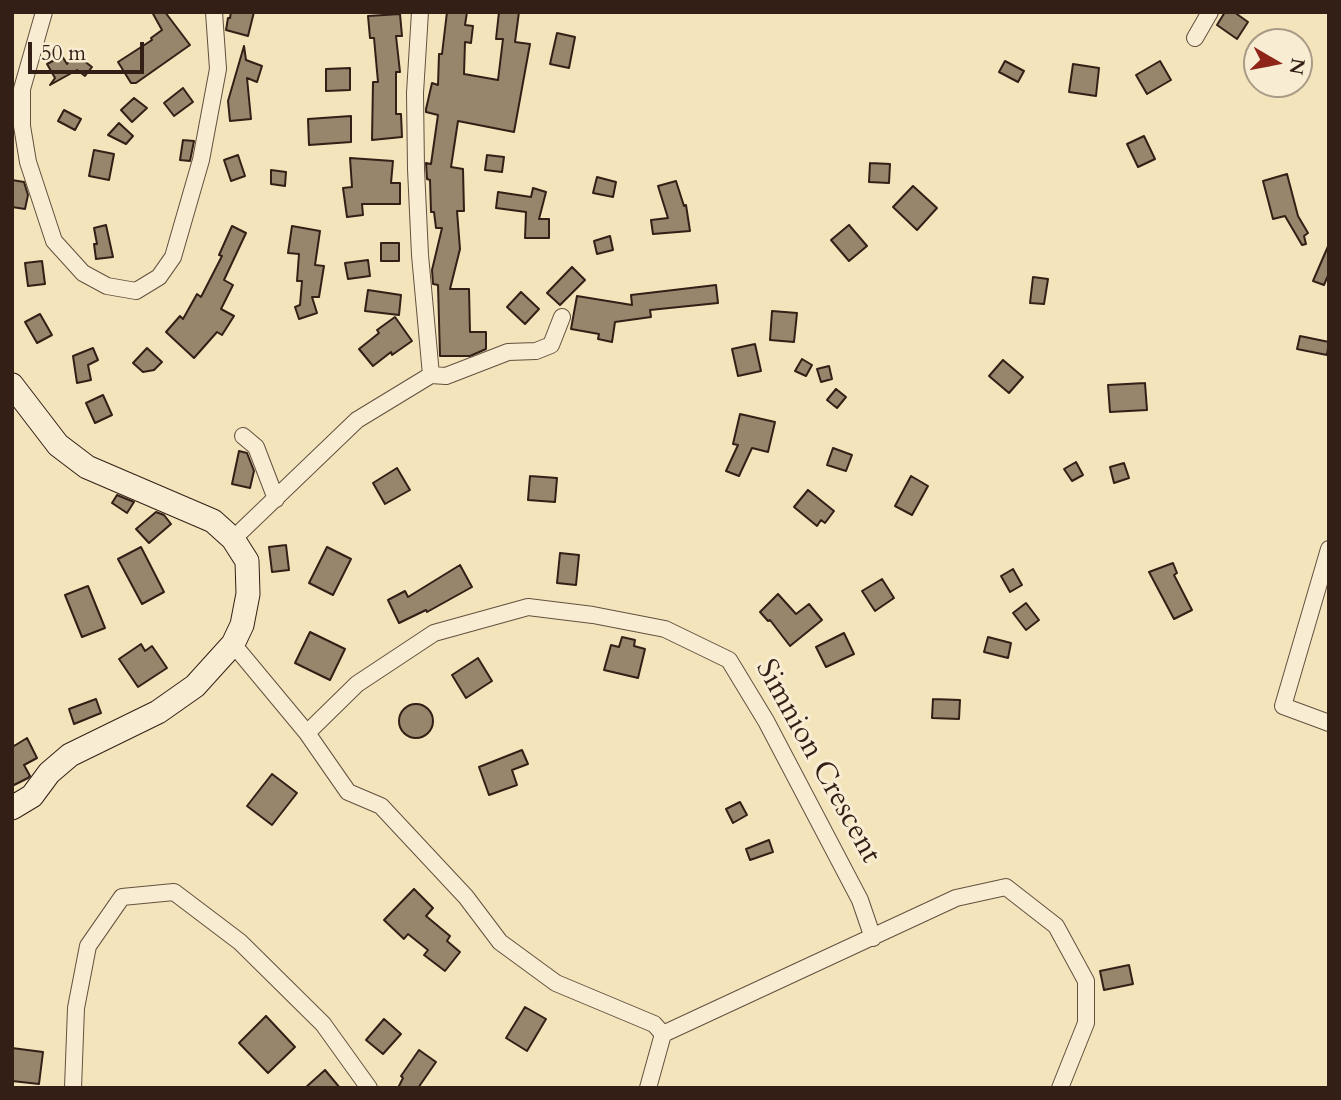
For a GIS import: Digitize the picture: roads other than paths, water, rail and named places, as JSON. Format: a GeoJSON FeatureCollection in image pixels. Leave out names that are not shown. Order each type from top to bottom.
{"type":"FeatureCollection","features":[{"type":"Feature","properties":{"kind":"street"},"geometry":{"type":"LineString","coordinates":[[44,12],[22,89],[22,126],[28,162],[54,241],[83,273],[107,286],[136,291],[159,277],[173,257],[201,160],[218,69],[214,12]]}},
{"type":"Feature","properties":{"kind":"street"},"geometry":{"type":"LineString","coordinates":[[420,12],[415,93],[416,169],[420,255],[431,375]]}},
{"type":"Feature","properties":{"kind":"street"},"geometry":{"type":"LineString","coordinates":[[1195,38],[1210,12]]}},
{"type":"Feature","properties":{"kind":"street"},"geometry":{"type":"LineString","coordinates":[[233,539],[357,420],[431,375],[446,376],[508,352],[536,351],[551,345],[562,317]]}},
{"type":"Feature","properties":{"kind":"street"},"geometry":{"type":"LineString","coordinates":[[12,385],[58,445],[87,467],[213,521],[233,539],[247,561],[248,594],[242,625],[233,644],[195,687],[158,712],[70,755],[49,773],[32,796],[12,808]]}},
{"type":"Feature","properties":{"kind":"street"},"geometry":{"type":"LineString","coordinates":[[243,436],[256,447],[276,499]]}},
{"type":"Feature","properties":{"kind":"street"},"geometry":{"type":"LineString","coordinates":[[1329,549],[1283,706],[1329,723]]}},
{"type":"Feature","properties":{"kind":"street","name":"Simnion Crescent"},"geometry":{"type":"LineString","coordinates":[[307,733],[356,684],[434,633],[528,607],[593,615],[666,629],[729,660],[766,721],[860,900],[873,938]]}},
{"type":"Feature","properties":{"kind":"street"},"geometry":{"type":"LineString","coordinates":[[233,644],[307,733],[348,792],[382,806],[466,897],[500,942],[556,983],[654,1024],[663,1034]]}},
{"type":"Feature","properties":{"kind":"street"},"geometry":{"type":"LineString","coordinates":[[648,1088],[663,1034],[956,898],[1006,887],[1056,926],[1086,981],[1086,1023],[1060,1088]]}},
{"type":"Feature","properties":{"kind":"street"},"geometry":{"type":"LineString","coordinates":[[73,1088],[76,1008],[88,946],[122,897],[174,892],[240,942],[323,1024],[369,1088]]}}]}
